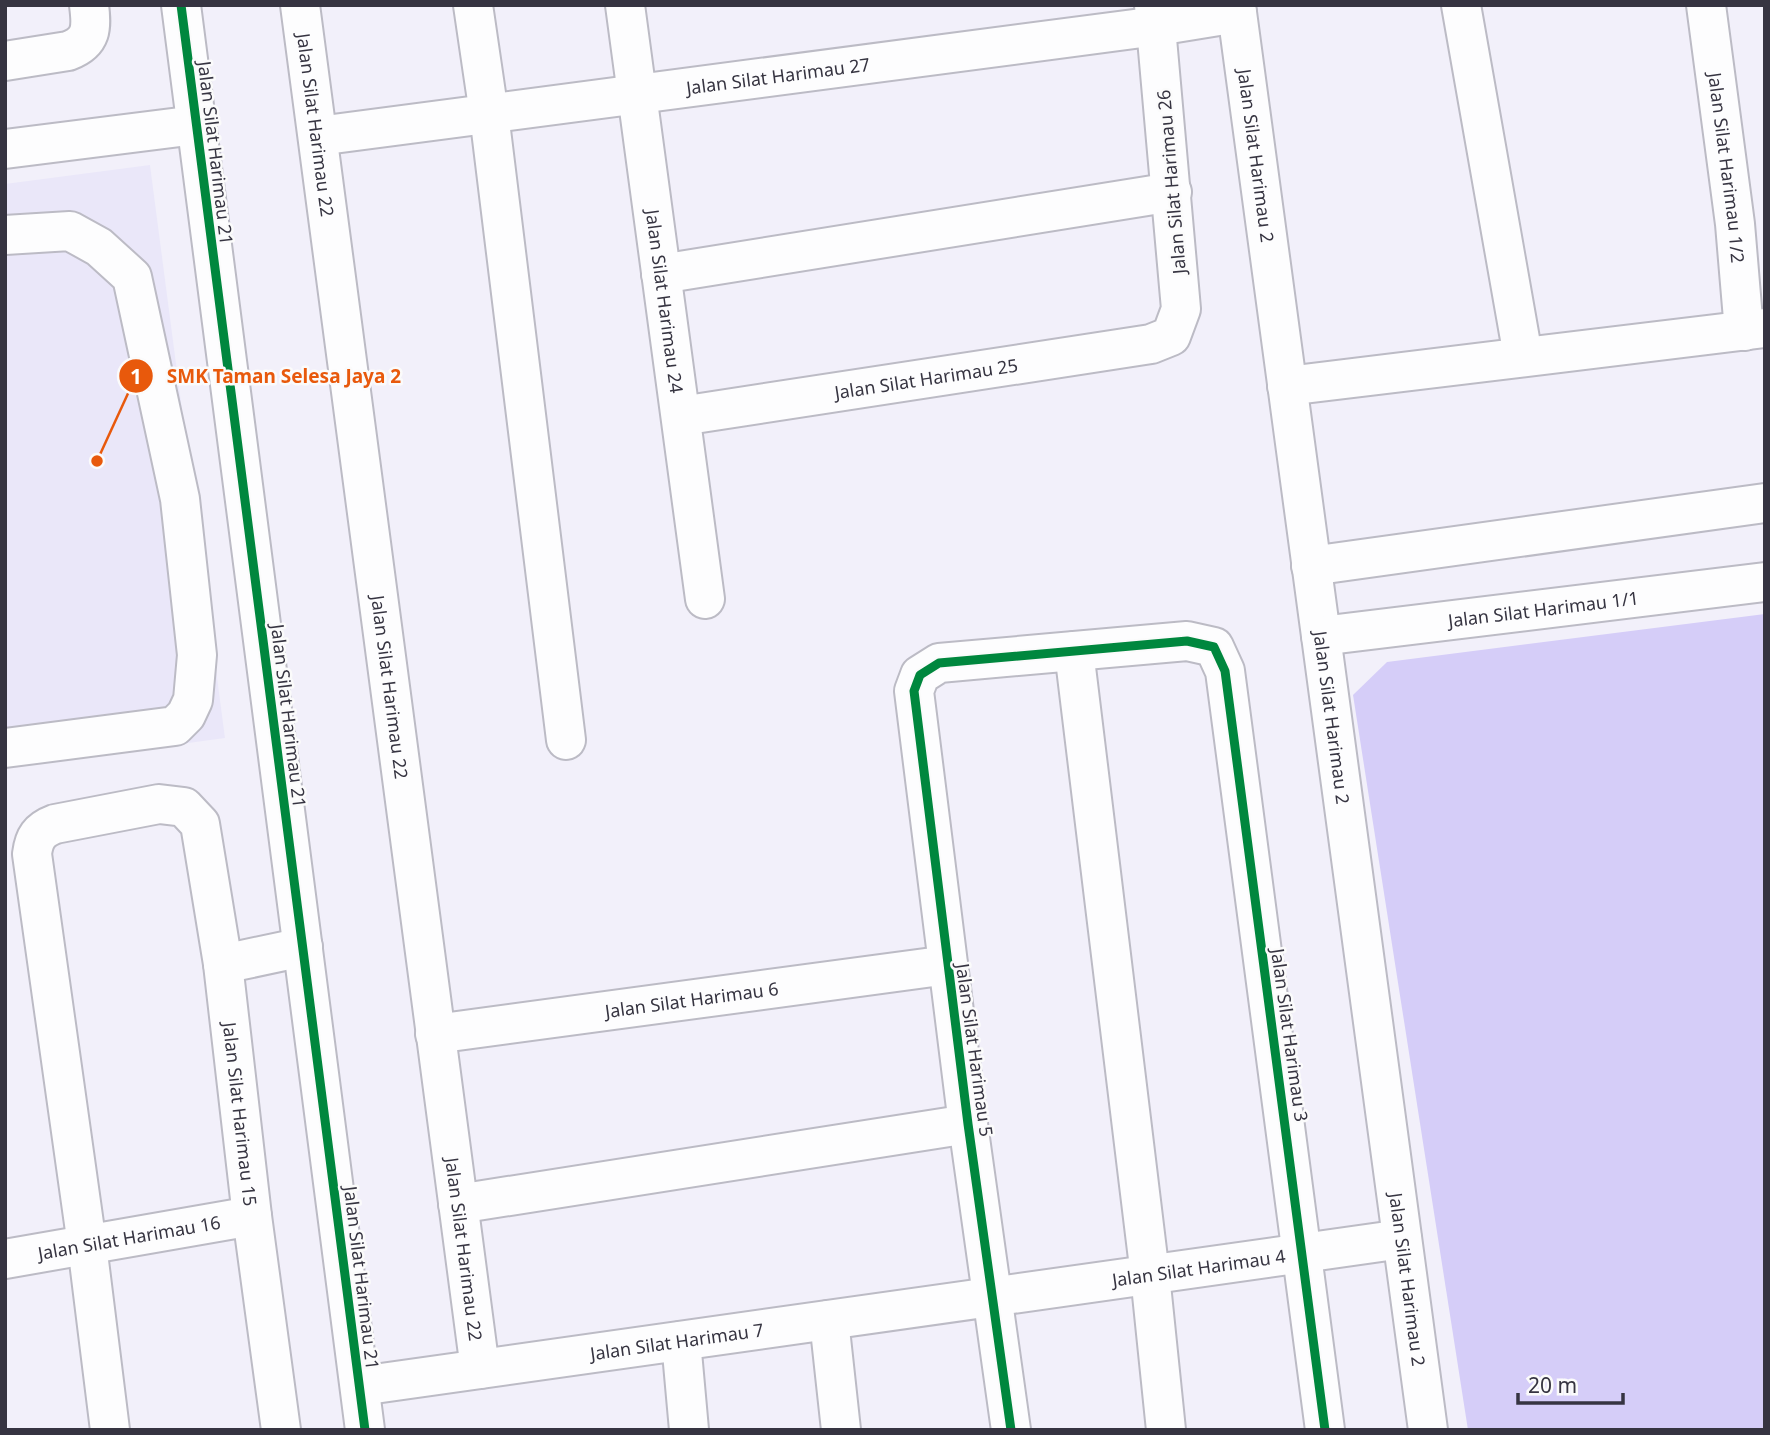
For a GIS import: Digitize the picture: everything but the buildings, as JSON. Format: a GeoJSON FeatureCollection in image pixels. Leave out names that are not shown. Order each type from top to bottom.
{"type":"FeatureCollection","features":[{"type":"Feature","properties":{"kind":"street"},"geometry":{"type":"LineString","coordinates":[[5,61],[78,48],[86,41],[90,32],[89,5]]}},
{"type":"Feature","properties":{"kind":"street","name":"Jalan Silat Harimau 21"},"geometry":{"type":"LineString","coordinates":[[181,5],[365,1430]]}},
{"type":"Feature","properties":{"kind":"street","name":"Jalan Silat Harimau 22"},"geometry":{"type":"LineString","coordinates":[[300,5],[480,1369]]}},
{"type":"Feature","properties":{"kind":"street"},"geometry":{"type":"LineString","coordinates":[[473,5],[489,114],[566,740]]}},
{"type":"Feature","properties":{"kind":"street","name":"Jalan Silat Harimau 24"},"geometry":{"type":"LineString","coordinates":[[625,5],[705,599]]}},
{"type":"Feature","properties":{"kind":"street"},"geometry":{"type":"LineString","coordinates":[[1461,5],[1523,356]]}},
{"type":"Feature","properties":{"kind":"street","name":"Jalan Silat Harimau 1/2"},"geometry":{"type":"LineString","coordinates":[[1706,5],[1750,219],[1754,329]]}},
{"type":"Feature","properties":{"kind":"street","name":"Jalan Silat Harimau 27"},"geometry":{"type":"LineString","coordinates":[[318,136],[637,94],[1156,16],[1237,9]]}},
{"type":"Feature","properties":{"kind":"street","name":"Jalan Silat Harimau 2"},"geometry":{"type":"LineString","coordinates":[[1237,9],[1428,1430]]}},
{"type":"Feature","properties":{"kind":"street","name":"Jalan Silat Harimau 26"},"geometry":{"type":"LineString","coordinates":[[1156,16],[1181,309],[1171,336]]}},
{"type":"Feature","properties":{"kind":"street"},"geometry":{"type":"LineString","coordinates":[[5,149],[197,125]]}},
{"type":"Feature","properties":{"kind":"street"},"geometry":{"type":"LineString","coordinates":[[661,274],[1172,192]]}},
{"type":"Feature","properties":{"kind":"street"},"geometry":{"type":"LineString","coordinates":[[5,235],[69,231],[99,247],[132,277],[180,499],[197,655],[193,700],[186,715],[175,726],[5,748]]}},
{"type":"Feature","properties":{"kind":"street"},"geometry":{"type":"LineString","coordinates":[[1287,386],[1754,329]]}},
{"type":"Feature","properties":{"kind":"street","name":"Jalan Silat Harimau 25"},"geometry":{"type":"LineString","coordinates":[[681,416],[1151,344],[1171,336]]}},
{"type":"Feature","properties":{"kind":"street"},"geometry":{"type":"LineString","coordinates":[[1311,566],[1765,503]]}},
{"type":"Feature","properties":{"kind":"street","name":"Jalan Silat Harimau 1/1"},"geometry":{"type":"LineString","coordinates":[[1321,636],[1765,582]]}},
{"type":"Feature","properties":{"kind":"street","name":"Jalan Silat Harimau 3"},"geometry":{"type":"LineString","coordinates":[[1074,651],[1187,641],[1214,647],[1225,671],[1325,1430]]}},
{"type":"Feature","properties":{"kind":"street"},"geometry":{"type":"LineString","coordinates":[[1074,651],[1150,1275],[1166,1430]]}},
{"type":"Feature","properties":{"kind":"street","name":"Jalan Silat Harimau 5"},"geometry":{"type":"LineString","coordinates":[[1011,1430],[947,965],[914,691],[920,675],[939,663],[1074,651]]}},
{"type":"Feature","properties":{"kind":"street","name":"Jalan Silat Harimau 15"},"geometry":{"type":"LineString","coordinates":[[87,1245],[32,854],[33,844],[37,834],[55,824],[159,804],[184,807],[200,824],[223,964],[251,1216],[281,1430]]}},
{"type":"Feature","properties":{"kind":"street"},"geometry":{"type":"LineString","coordinates":[[223,964],[303,947]]}},
{"type":"Feature","properties":{"kind":"street","name":"Jalan Silat Harimau 6"},"geometry":{"type":"LineString","coordinates":[[435,1034],[947,965]]}},
{"type":"Feature","properties":{"kind":"street"},"geometry":{"type":"LineString","coordinates":[[458,1204],[968,1124]]}},
{"type":"Feature","properties":{"kind":"street","name":"Jalan Silat Harimau 16"},"geometry":{"type":"LineString","coordinates":[[5,1259],[251,1216]]}},
{"type":"Feature","properties":{"kind":"street","name":"Jalan Silat Harimau 4"},"geometry":{"type":"LineString","coordinates":[[994,1297],[1402,1239]]}},
{"type":"Feature","properties":{"kind":"street"},"geometry":{"type":"LineString","coordinates":[[87,1245],[110,1430]]}},
{"type":"Feature","properties":{"kind":"street","name":"Jalan Silat Harimau 7"},"geometry":{"type":"LineString","coordinates":[[360,1386],[994,1297]]}},
{"type":"Feature","properties":{"kind":"street"},"geometry":{"type":"LineString","coordinates":[[829,1320],[841,1430]]}},
{"type":"Feature","properties":{"kind":"street"},"geometry":{"type":"LineString","coordinates":[[681,1341],[689,1430]]}},
{"type":"Feature","properties":{"kind":"shaded area"},"geometry":{"type":"Polygon","coordinates":[[[150,165],[225,738],[5,768],[5,184],[150,165]]]}},
{"type":"Feature","properties":{"kind":"shaded area"},"geometry":{"type":"Polygon","coordinates":[[[1765,614],[1765,1430],[1468,1430],[1353,695],[1387,662],[1765,614]]]}},
{"type":"Feature","properties":{"kind":"cycle path"},"geometry":{"type":"LineString","coordinates":[[181,5],[365,1430]]}},
{"type":"Feature","properties":{"kind":"cycle path"},"geometry":{"type":"LineString","coordinates":[[1011,1430],[968,1124],[914,691],[920,675],[939,663],[1187,641],[1214,647],[1225,671],[1325,1430]]}},
{"type":"Feature","properties":{"kind":"place","name":"SMK Taman Selesa Jaya 2"},"geometry":{"type":"Point","coordinates":[97,461]}}]}
